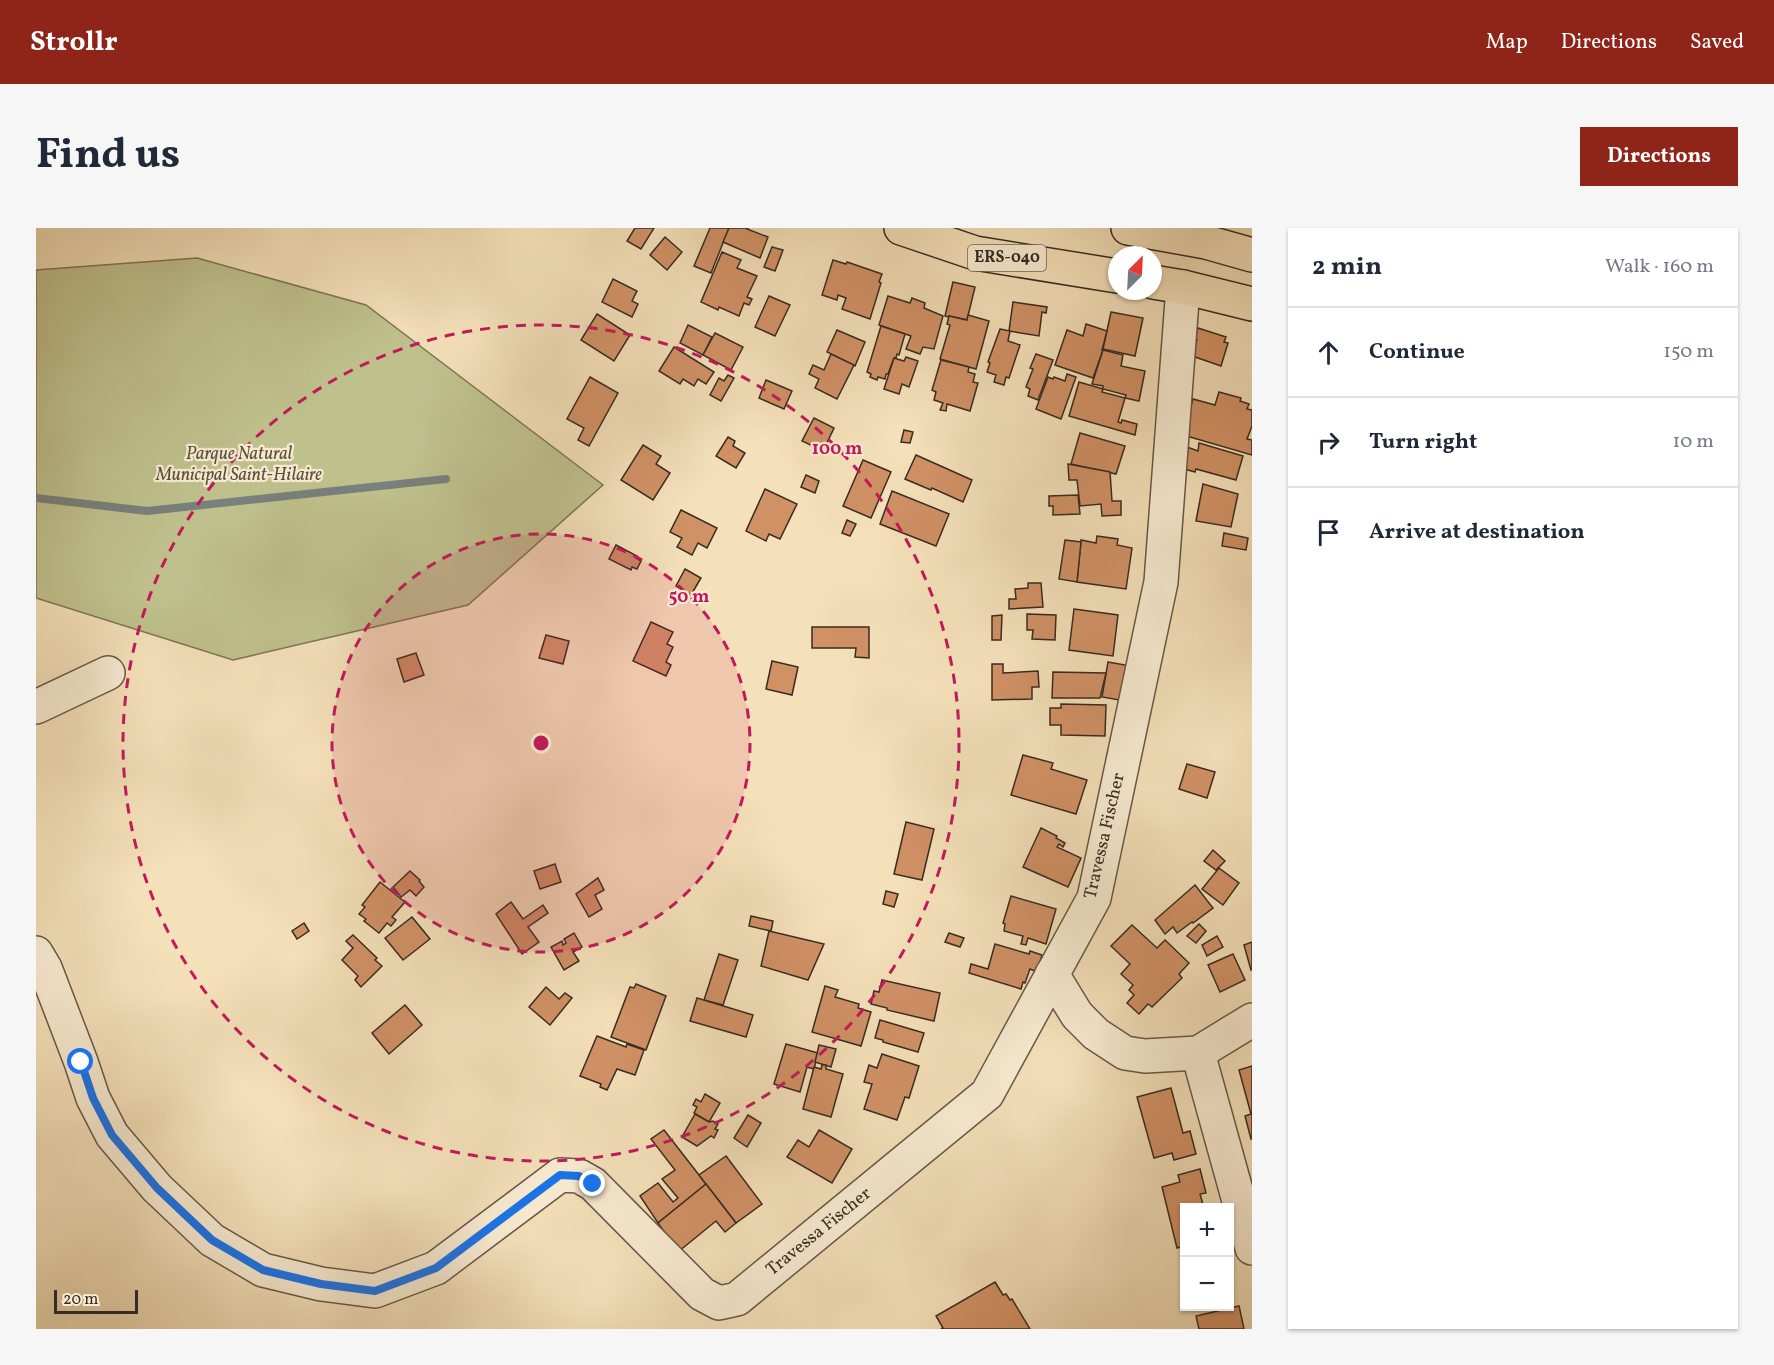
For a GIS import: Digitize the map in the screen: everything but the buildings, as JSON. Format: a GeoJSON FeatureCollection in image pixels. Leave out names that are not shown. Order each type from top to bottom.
{"type":"FeatureCollection","features":[{"type":"Feature","properties":{"kind":"main road","name":"ERS-040"},"geometry":{"type":"LineString","coordinates":[[901,228],[975,253],[1108,275]]}},
{"type":"Feature","properties":{"kind":"main road"},"geometry":{"type":"LineString","coordinates":[[1128,228],[1206,242],[1252,255]]}},
{"type":"Feature","properties":{"kind":"main road"},"geometry":{"type":"LineString","coordinates":[[1168,284],[1252,304]]}},
{"type":"Feature","properties":{"kind":"street","name":"Travessa Fischer"},"geometry":{"type":"LineString","coordinates":[[36,953],[45,968],[93,1098],[112,1135],[157,1188],[212,1240],[263,1270],[321,1284],[375,1291],[436,1268],[560,1175],[579,1176],[593,1184],[702,1294],[719,1303],[737,1299],[987,1094],[1094,898],[1161,582],[1168,284]]}},
{"type":"Feature","properties":{"kind":"street"},"geometry":{"type":"LineString","coordinates":[[36,707],[108,673]]}},
{"type":"Feature","properties":{"kind":"street"},"geometry":{"type":"LineString","coordinates":[[1052,974],[1077,1015],[1096,1034],[1125,1053],[1145,1056],[1198,1053],[1252,1020]]}},
{"type":"Feature","properties":{"kind":"street"},"geometry":{"type":"LineString","coordinates":[[1198,1053],[1252,1248]]}},
{"type":"Feature","properties":{"kind":"green space","name":"Parque Natural Municipal Saint-Hilaire"},"geometry":{"type":"Polygon","coordinates":[[[197,258],[366,305],[603,485],[468,605],[233,660],[36,598],[36,270],[197,258]]]}},
{"type":"Feature","properties":{"kind":"waterway"},"geometry":{"type":"LineString","coordinates":[[36,498],[147,511],[446,479]]}},
{"type":"Feature","properties":{"kind":"route"},"geometry":{"type":"LineString","coordinates":[[81,1062],[93,1098],[112,1135],[157,1188],[212,1240],[263,1270],[321,1284],[375,1291],[436,1268],[560,1175],[579,1176],[593,1184]]}}]}
